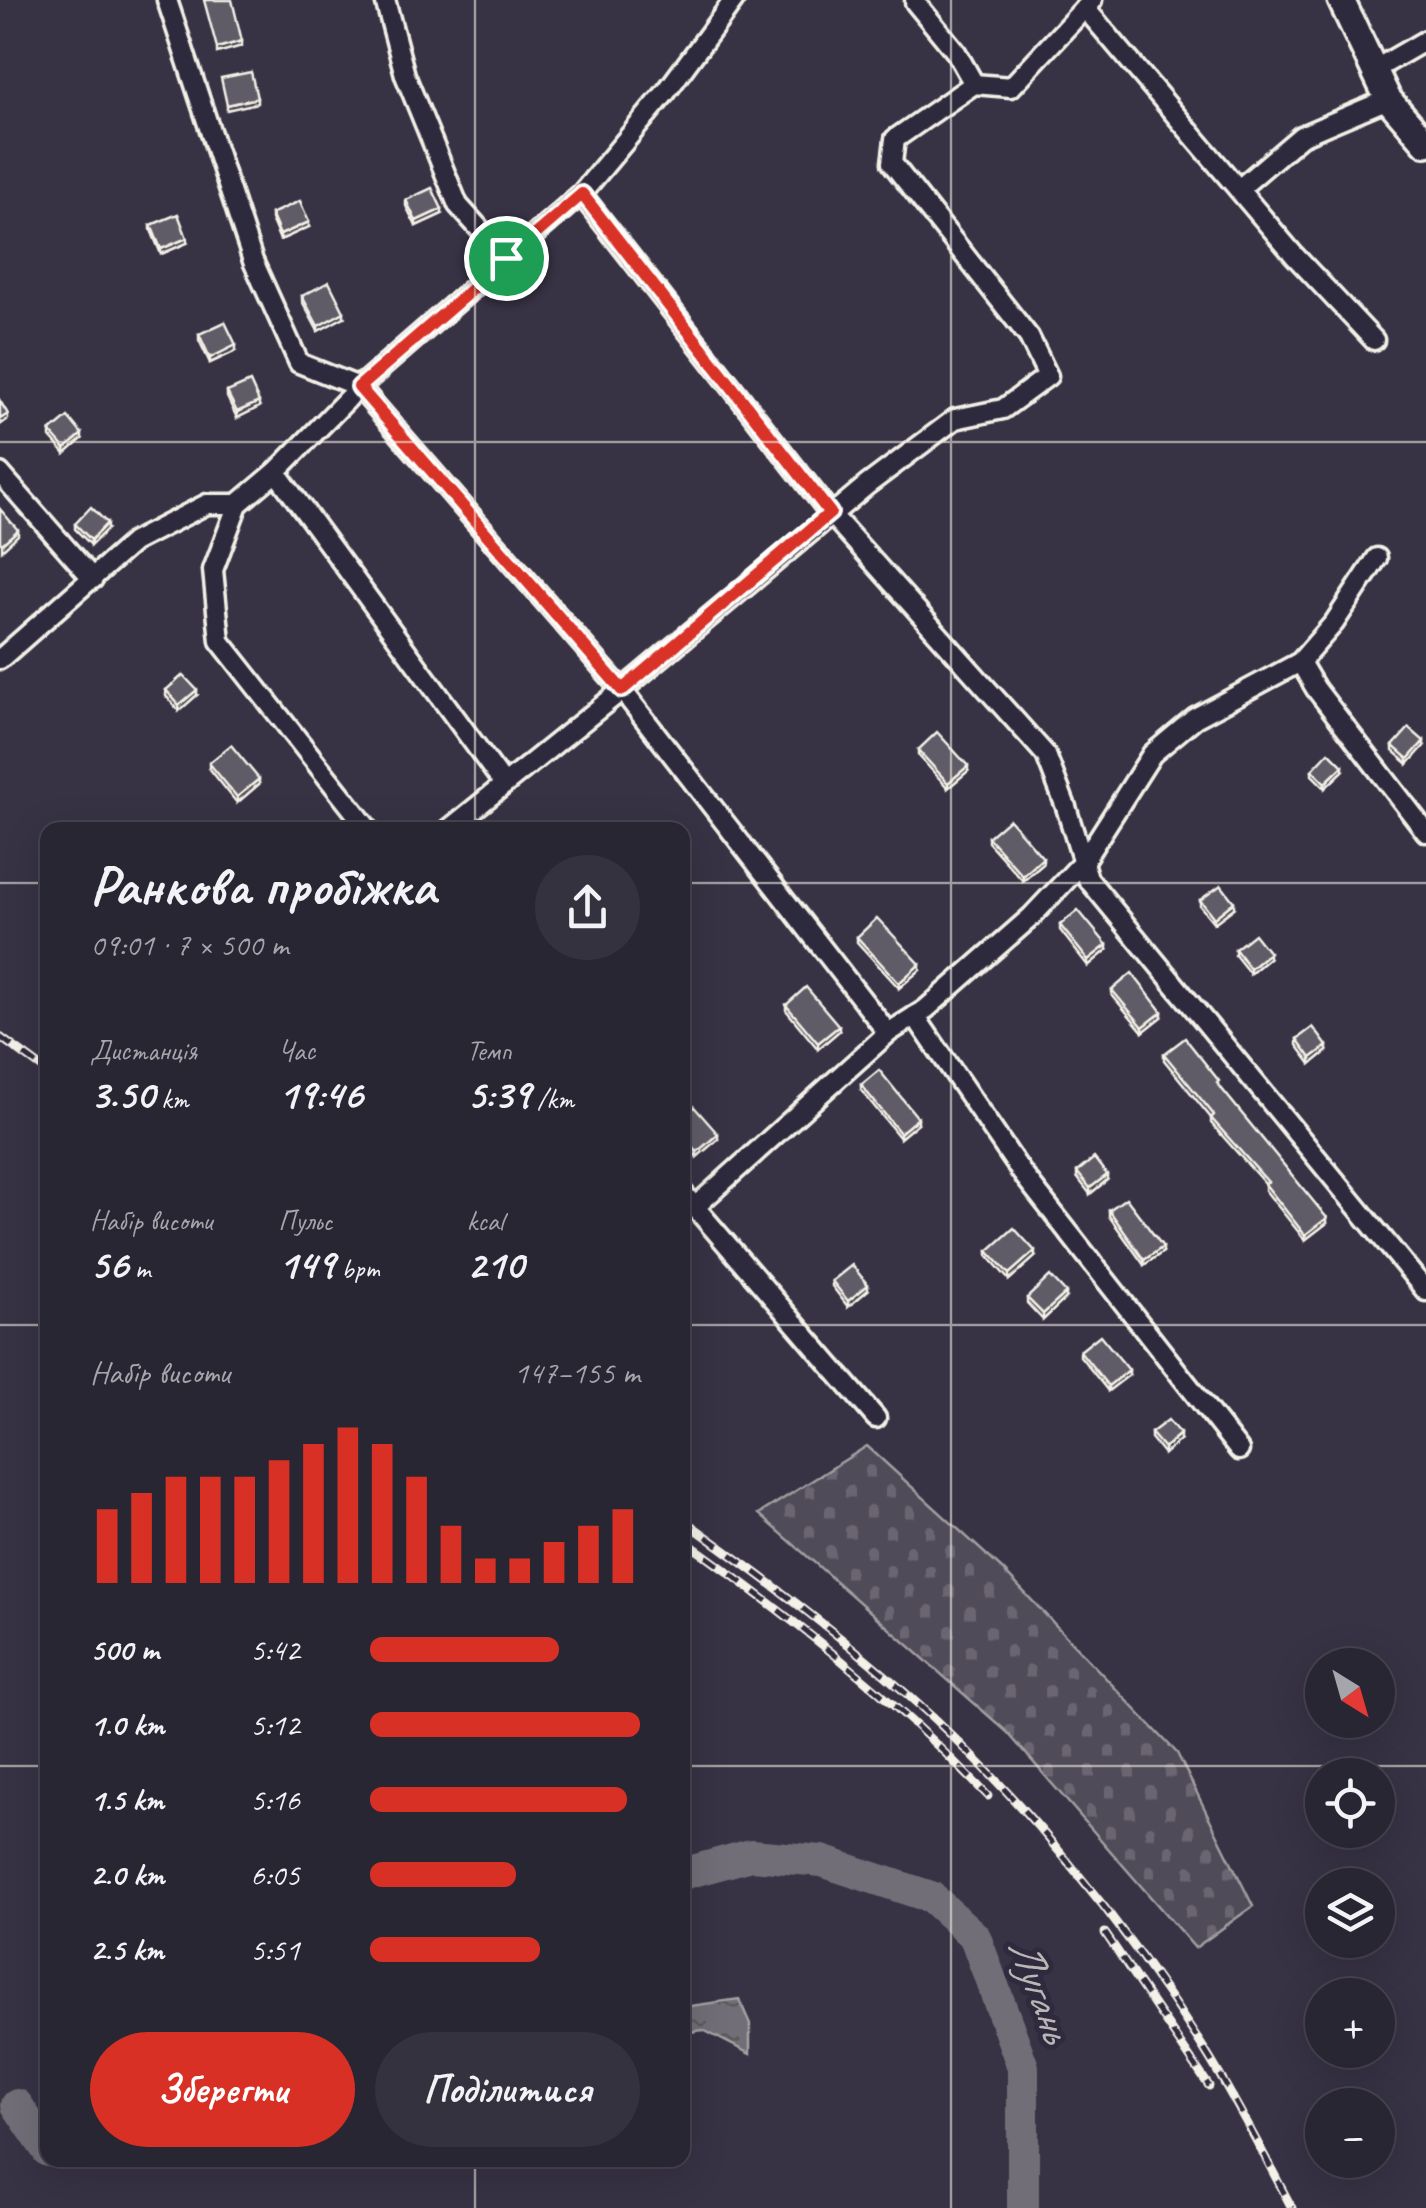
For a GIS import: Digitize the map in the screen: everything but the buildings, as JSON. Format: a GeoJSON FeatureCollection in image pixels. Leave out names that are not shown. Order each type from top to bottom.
{"type":"FeatureCollection","features":[{"type":"Feature","properties":{"kind":"street"},"geometry":{"type":"LineString","coordinates":[[168,0],[253,261],[299,363],[359,387],[622,690],[888,1033]]}},
{"type":"Feature","properties":{"kind":"street"},"geometry":{"type":"LineString","coordinates":[[384,0],[405,74],[458,205],[506,258]]}},
{"type":"Feature","properties":{"kind":"street"},"geometry":{"type":"LineString","coordinates":[[364,822],[220,641],[212,570],[238,504],[276,472],[359,387],[582,194],[666,92],[734,0]]}},
{"type":"Feature","properties":{"kind":"street"},"geometry":{"type":"LineString","coordinates":[[1341,0],[1388,99],[1426,143]]}},
{"type":"Feature","properties":{"kind":"street"},"geometry":{"type":"LineString","coordinates":[[915,2],[956,52],[974,84]]}},
{"type":"Feature","properties":{"kind":"street"},"geometry":{"type":"LineString","coordinates":[[458,822],[622,690],[830,513],[955,418],[1003,409],[1048,376],[1029,338],[892,164],[895,139],[974,84],[1010,87],[1089,4],[1294,255],[1374,340]]}},
{"type":"Feature","properties":{"kind":"street"},"geometry":{"type":"LineString","coordinates":[[1374,70],[1426,40]]}},
{"type":"Feature","properties":{"kind":"street"},"geometry":{"type":"LineString","coordinates":[[1239,188],[1301,136],[1388,99]]}},
{"type":"Feature","properties":{"kind":"street"},"geometry":{"type":"LineString","coordinates":[[582,194],[830,513],[1046,755],[1088,879],[1426,1291]]}},
{"type":"Feature","properties":{"kind":"street"},"geometry":{"type":"LineString","coordinates":[[0,472],[93,579]]}},
{"type":"Feature","properties":{"kind":"street"},"geometry":{"type":"LineString","coordinates":[[276,472],[503,784]]}},
{"type":"Feature","properties":{"kind":"street"},"geometry":{"type":"LineString","coordinates":[[0,659],[133,542],[207,504],[238,504]]}},
{"type":"Feature","properties":{"kind":"street"},"geometry":{"type":"LineString","coordinates":[[690,1198],[888,1033],[915,1016],[1031,916],[1083,862],[1152,754],[1194,718],[1300,662],[1334,623],[1377,558]]}},
{"type":"Feature","properties":{"kind":"street"},"geometry":{"type":"LineString","coordinates":[[1300,662],[1316,689],[1426,832]]}},
{"type":"Feature","properties":{"kind":"street"},"geometry":{"type":"LineString","coordinates":[[915,1016],[1022,1173],[1240,1450]]}},
{"type":"Feature","properties":{"kind":"street"},"geometry":{"type":"LineString","coordinates":[[690,1200],[876,1418]]}},
{"type":"Feature","properties":{"kind":"green space"},"geometry":{"type":"Polygon","coordinates":[[[867,1446],[1002,1569],[1177,1753],[1253,1906],[1195,1948],[1007,1732],[759,1514],[867,1446]]]}},
{"type":"Feature","properties":{"kind":"water"},"geometry":{"type":"Polygon","coordinates":[[[739,1999],[750,2024],[750,2054],[703,2030],[690,2032],[690,2006],[739,1999]]]}},
{"type":"Feature","properties":{"kind":"waterway","name":"Лугань"},"geometry":{"type":"LineString","coordinates":[[690,1872],[751,1855],[822,1861],[931,1897],[975,1937],[1023,2067],[1023,2208]]}},
{"type":"Feature","properties":{"kind":"waterway","name":"Лугань"},"geometry":{"type":"LineString","coordinates":[[17,2105],[40,2139]]}},
{"type":"Feature","properties":{"kind":"railway"},"geometry":{"type":"LineString","coordinates":[[0,1037],[40,1066]]}},
{"type":"Feature","properties":{"kind":"railway"},"geometry":{"type":"LineString","coordinates":[[690,1525],[882,1672],[951,1734],[1030,1818],[1105,1908],[1173,2002],[1227,2088],[1292,2208]]}},
{"type":"Feature","properties":{"kind":"railway"},"geometry":{"type":"LineString","coordinates":[[690,1545],[841,1660],[988,1796]]}},
{"type":"Feature","properties":{"kind":"railway"},"geometry":{"type":"LineString","coordinates":[[1105,1933],[1209,2086]]}},
{"type":"Feature","properties":{"kind":"route"},"geometry":{"type":"LineString","coordinates":[[582,194],[830,513],[622,690],[359,387],[506,258],[582,194]]}}]}
